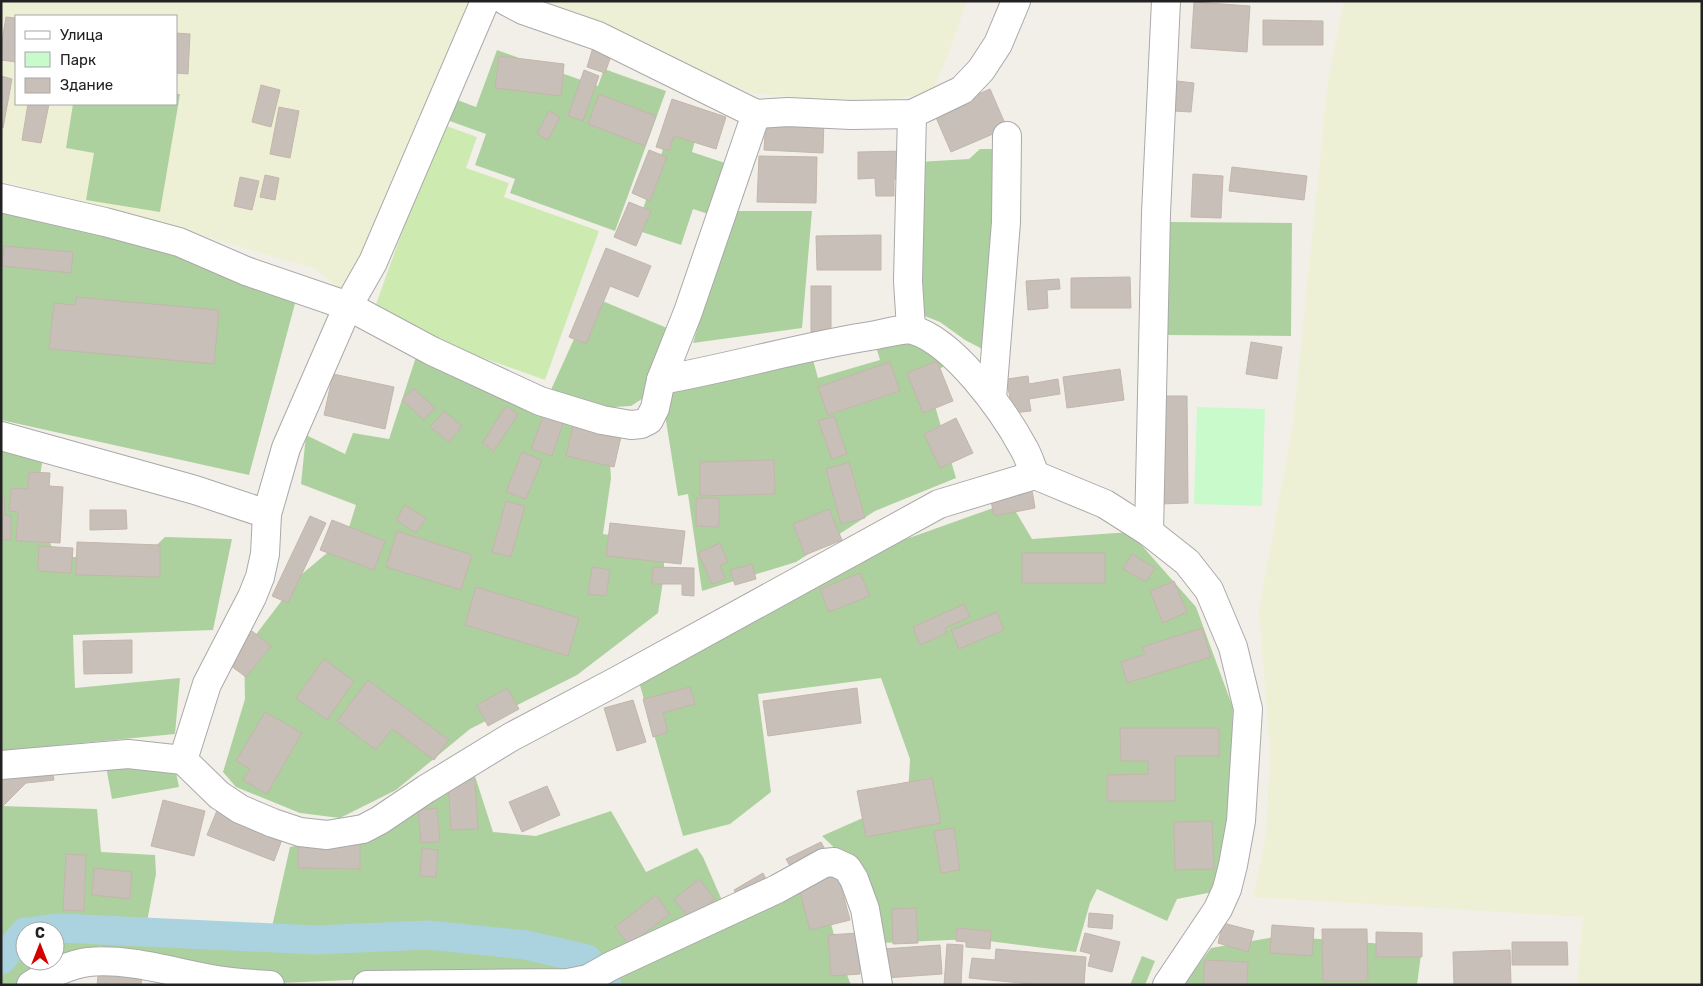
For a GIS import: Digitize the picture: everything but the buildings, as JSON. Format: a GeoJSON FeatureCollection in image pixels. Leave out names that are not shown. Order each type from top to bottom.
{"type":"FeatureCollection","features":[{"type":"Feature","properties":{"kind":"lane"},"geometry":{"type":"LineString","coordinates":[[183,760],[207,684],[252,597],[260,577],[265,554],[267,514],[286,448],[348,306],[377,253],[485,1]]}},
{"type":"Feature","properties":{"kind":"lane"},"geometry":{"type":"LineString","coordinates":[[506,1],[523,10],[598,36],[756,114],[788,112],[851,115],[912,114],[962,90],[981,70],[998,44],[1016,1]]}},
{"type":"Feature","properties":{"kind":"lane"},"geometry":{"type":"LineString","coordinates":[[1149,532],[1156,213],[1166,1]]}},
{"type":"Feature","properties":{"kind":"lane"},"geometry":{"type":"LineString","coordinates":[[1,198],[105,222],[179,242],[246,271],[348,306],[432,350],[540,401],[602,420],[631,425],[641,424],[649,420],[655,408],[661,380],[688,312],[756,114]]}},
{"type":"Feature","properties":{"kind":"lane"},"geometry":{"type":"LineString","coordinates":[[911,329],[908,281],[912,114]]}},
{"type":"Feature","properties":{"kind":"lane"},"geometry":{"type":"LineString","coordinates":[[992,398],[1006,222],[1007,136]]}},
{"type":"Feature","properties":{"kind":"lane"},"geometry":{"type":"LineString","coordinates":[[661,380],[734,366],[810,346],[911,329],[938,342],[970,373],[992,398],[1024,448],[1035,474]]}},
{"type":"Feature","properties":{"kind":"lane"},"geometry":{"type":"LineString","coordinates":[[1,436],[195,490],[267,514]]}},
{"type":"Feature","properties":{"kind":"lane"},"geometry":{"type":"LineString","coordinates":[[1,765],[128,754],[183,760],[220,795],[240,808],[273,823],[300,832],[327,835],[363,829],[511,736],[614,682],[939,504],[1035,474],[1105,504],[1149,532],[1186,562],[1209,590],[1233,647],[1248,709],[1240,821],[1233,865],[1227,889],[1218,908],[1167,985]]}},
{"type":"Feature","properties":{"kind":"lane"},"geometry":{"type":"LineString","coordinates":[[367,985],[568,983],[600,972],[777,889],[824,863],[834,862],[847,868],[854,879],[865,910],[878,985]]}},
{"type":"Feature","properties":{"kind":"lane"},"geometry":{"type":"LineString","coordinates":[[31,985],[46,976],[87,962],[114,962],[146,965],[217,980],[270,985]]}},
{"type":"Feature","properties":{"kind":"green space"},"geometry":{"type":"Polygon","coordinates":[[[1,1],[476,1],[372,254],[343,293],[316,269],[133,215],[1,182],[1,1]]]}},
{"type":"Feature","properties":{"kind":"green space"},"geometry":{"type":"Polygon","coordinates":[[[536,1],[967,1],[951,48],[932,92],[868,104],[753,93],[685,66],[536,1]]]}},
{"type":"Feature","properties":{"kind":"green space"},"geometry":{"type":"Polygon","coordinates":[[[1344,1],[1702,1],[1702,985],[1577,985],[1583,917],[1253,897],[1266,836],[1270,754],[1259,610],[1293,423],[1328,80],[1344,1]]]}},
{"type":"Feature","properties":{"kind":"green space"},"geometry":{"type":"Polygon","coordinates":[[[497,50],[598,86],[604,69],[666,91],[615,231],[510,193],[515,179],[475,165],[486,134],[444,119],[452,98],[476,107],[497,50]]]}},
{"type":"Feature","properties":{"kind":"green space"},"geometry":{"type":"Polygon","coordinates":[[[178,94],[180,94],[160,212],[86,200],[94,153],[66,148],[73,105],[178,105],[178,94]]]}},
{"type":"Feature","properties":{"kind":"green space"},"geometry":{"type":"Polygon","coordinates":[[[441,124],[477,137],[466,168],[509,183],[504,197],[599,231],[545,380],[371,318],[441,124]]]}},
{"type":"Feature","properties":{"kind":"green space"},"geometry":{"type":"Polygon","coordinates":[[[669,131],[695,141],[692,152],[731,165],[714,216],[693,209],[681,245],[636,230],[669,131]]]}},
{"type":"Feature","properties":{"kind":"green space"},"geometry":{"type":"Polygon","coordinates":[[[980,149],[1001,149],[990,353],[965,340],[940,322],[917,313],[918,162],[969,159],[980,149]]]}},
{"type":"Feature","properties":{"kind":"green space"},"geometry":{"type":"Polygon","coordinates":[[[1,205],[300,285],[249,475],[1,420],[1,205]]]}},
{"type":"Feature","properties":{"kind":"green space"},"geometry":{"type":"Polygon","coordinates":[[[732,211],[812,211],[802,328],[693,343],[732,211]]]}},
{"type":"Feature","properties":{"kind":"green space"},"geometry":{"type":"Polygon","coordinates":[[[1169,222],[1292,223],[1291,336],[1167,335],[1169,222]]]}},
{"type":"Feature","properties":{"kind":"green space"},"geometry":{"type":"Polygon","coordinates":[[[593,297],[667,328],[654,391],[631,406],[596,408],[550,392],[593,297]]]}},
{"type":"Feature","properties":{"kind":"green space"},"geometry":{"type":"Polygon","coordinates":[[[912,334],[947,365],[926,375],[956,478],[875,511],[796,562],[702,591],[688,494],[678,496],[662,396],[677,382],[810,349],[818,378],[880,360],[874,340],[912,334]]]}},
{"type":"Feature","properties":{"kind":"green space"},"geometry":{"type":"Polygon","coordinates":[[[416,357],[541,406],[609,448],[611,478],[603,534],[664,542],[664,575],[658,613],[577,675],[470,729],[396,790],[340,818],[300,813],[236,787],[223,772],[245,699],[244,650],[302,574],[346,537],[356,505],[301,484],[306,435],[345,454],[353,433],[389,439],[416,357]]]}},
{"type":"Feature","properties":{"kind":"green space"},"geometry":{"type":"Polygon","coordinates":[[[1197,407],[1265,409],[1262,506],[1194,504],[1197,407]]]}},
{"type":"Feature","properties":{"kind":"green space"},"geometry":{"type":"Polygon","coordinates":[[[1,441],[44,451],[36,501],[55,557],[144,557],[165,537],[232,539],[213,630],[73,635],[75,688],[180,678],[175,734],[61,745],[1,754],[1,441]]]}},
{"type":"Feature","properties":{"kind":"green space"},"geometry":{"type":"Polygon","coordinates":[[[1010,502],[1032,539],[1130,532],[1196,607],[1233,708],[1227,874],[1213,892],[1177,899],[1167,921],[1097,889],[1090,903],[1076,952],[973,939],[881,943],[848,861],[822,836],[908,796],[910,759],[881,678],[758,694],[771,792],[730,824],[683,836],[639,682],[895,543],[1010,502]]]}},
{"type":"Feature","properties":{"kind":"green space"},"geometry":{"type":"Polygon","coordinates":[[[171,748],[179,787],[112,799],[105,761],[171,748]]]}},
{"type":"Feature","properties":{"kind":"green space"},"geometry":{"type":"Polygon","coordinates":[[[473,770],[493,832],[536,836],[611,811],[646,872],[697,848],[703,857],[724,905],[611,961],[595,955],[496,935],[426,927],[271,931],[290,847],[380,828],[473,770]]]}},
{"type":"Feature","properties":{"kind":"green space"},"geometry":{"type":"Polygon","coordinates":[[[1,806],[97,809],[101,852],[155,855],[156,874],[146,927],[65,924],[65,921],[15,921],[15,930],[1,950],[1,806]]]}},
{"type":"Feature","properties":{"kind":"green space"},"geometry":{"type":"Polygon","coordinates":[[[820,883],[840,957],[851,985],[616,985],[611,972],[820,883]]]}},
{"type":"Feature","properties":{"kind":"green space"},"geometry":{"type":"Polygon","coordinates":[[[65,933],[135,935],[181,940],[316,944],[428,939],[501,947],[582,962],[584,970],[279,983],[118,952],[100,946],[65,956],[65,933]]]}},
{"type":"Feature","properties":{"kind":"green space"},"geometry":{"type":"Polygon","coordinates":[[[1281,936],[1422,947],[1417,985],[1183,985],[1211,948],[1281,936]]]}},
{"type":"Feature","properties":{"kind":"green space"},"geometry":{"type":"Polygon","coordinates":[[[15,950],[15,971],[32,971],[16,985],[1,985],[1,964],[15,950]]]}},
{"type":"Feature","properties":{"kind":"green space"},"geometry":{"type":"Polygon","coordinates":[[[1142,956],[1155,961],[1145,985],[1130,985],[1142,956]]]}},
{"type":"Feature","properties":{"kind":"waterway"},"geometry":{"type":"LineString","coordinates":[[65,928],[316,940],[428,935],[526,945],[587,959],[607,985]]}},
{"type":"Feature","properties":{"kind":"waterway"},"geometry":{"type":"LineString","coordinates":[[1,960],[15,944]]}}]}
